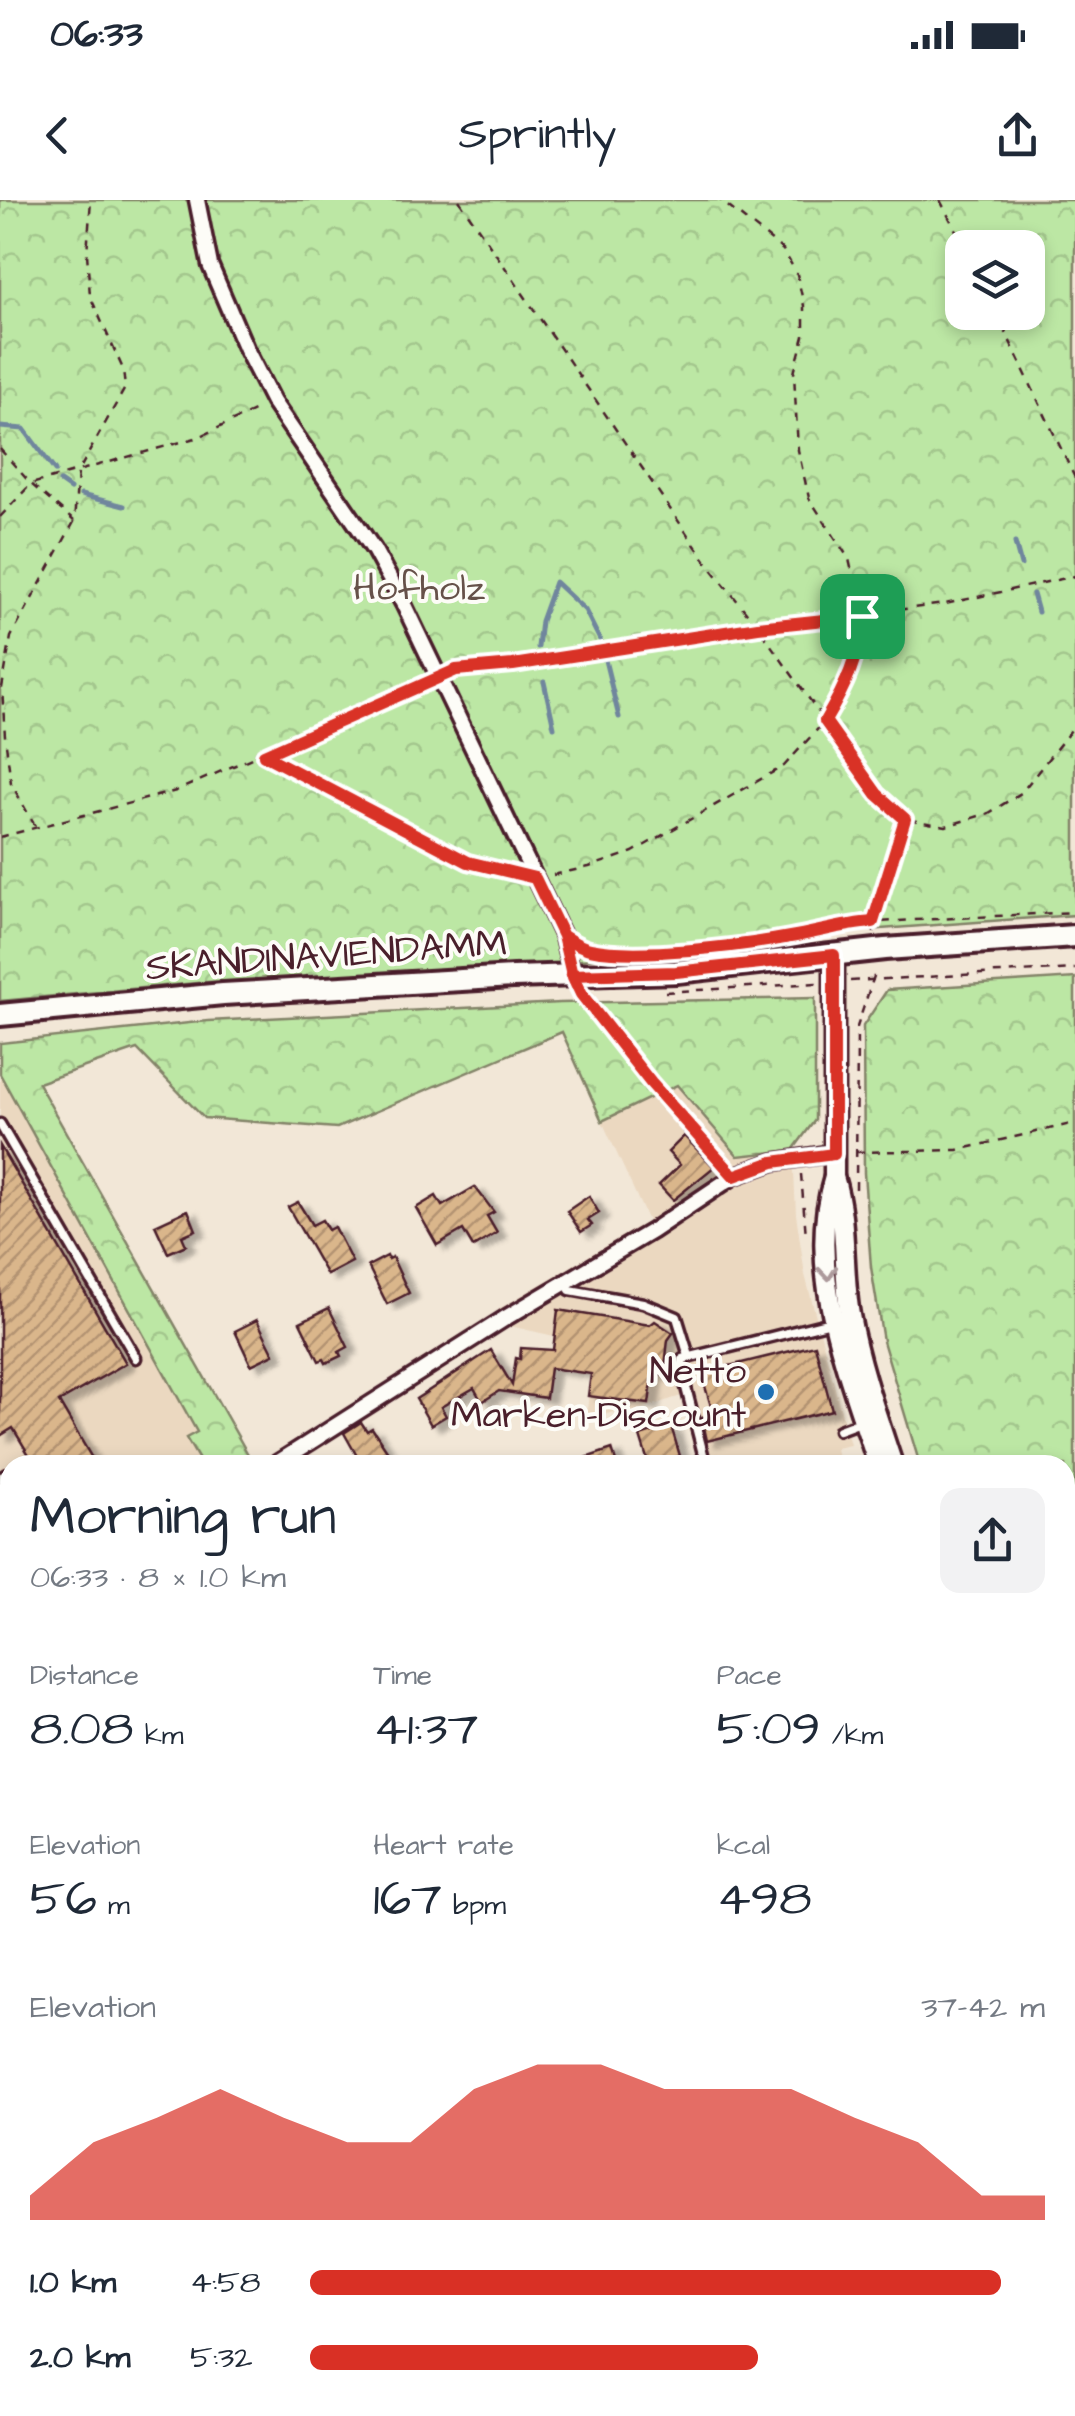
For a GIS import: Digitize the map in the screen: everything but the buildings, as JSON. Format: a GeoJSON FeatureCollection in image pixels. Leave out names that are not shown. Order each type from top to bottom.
{"type":"FeatureCollection","features":[{"type":"Feature","properties":{"kind":"main road","name":"SKANDINAVIENDAMM"},"geometry":{"type":"LineString","coordinates":[[0,1015],[223,994],[676,972],[1075,936]]}},
{"type":"Feature","properties":{"kind":"street"},"geometry":{"type":"LineString","coordinates":[[197,200],[207,252],[220,290],[273,402],[374,550],[424,643],[437,678],[563,936],[572,975]]}},
{"type":"Feature","properties":{"kind":"street"},"geometry":{"type":"LineString","coordinates":[[834,955],[834,1177],[841,1200],[842,1319],[871,1419],[876,1455]]}},
{"type":"Feature","properties":{"kind":"street"},"geometry":{"type":"LineString","coordinates":[[290,1455],[734,1176],[773,1162],[834,1154]]}},
{"type":"Feature","properties":{"kind":"street"},"geometry":{"type":"LineString","coordinates":[[871,1419],[888,1455]]}},
{"type":"Feature","properties":{"kind":"lane"},"geometry":{"type":"LineString","coordinates":[[0,1124],[136,1358]]}},
{"type":"Feature","properties":{"kind":"lane"},"geometry":{"type":"LineString","coordinates":[[690,1129],[734,1176]]}},
{"type":"Feature","properties":{"kind":"lane"},"geometry":{"type":"LineString","coordinates":[[565,1282],[570,1290],[643,1303],[677,1317],[689,1356]]}},
{"type":"Feature","properties":{"kind":"lane"},"geometry":{"type":"LineString","coordinates":[[703,1455],[681,1368],[683,1359],[842,1319]]}},
{"type":"Feature","properties":{"kind":"lane"},"geometry":{"type":"LineString","coordinates":[[839,1430],[871,1419]]}},
{"type":"Feature","properties":{"kind":"path"},"geometry":{"type":"LineString","coordinates":[[36,827],[12,783],[2,688],[11,637],[74,522],[78,472],[125,388],[123,369],[90,296],[87,253],[92,200]]}},
{"type":"Feature","properties":{"kind":"path"},"geometry":{"type":"LineString","coordinates":[[458,200],[705,560],[758,627],[877,794],[905,819],[946,826],[989,814],[1021,793],[1075,725]]}},
{"type":"Feature","properties":{"kind":"path"},"geometry":{"type":"LineString","coordinates":[[264,755],[468,862],[535,878],[589,867],[633,852],[784,766],[825,721],[860,646],[862,616],[849,560],[809,498],[798,450],[794,372],[804,336],[804,306],[796,274],[784,250],[720,200]]}},
{"type":"Feature","properties":{"kind":"path"},"geometry":{"type":"LineString","coordinates":[[940,200],[956,230]]}},
{"type":"Feature","properties":{"kind":"path"},"geometry":{"type":"LineString","coordinates":[[1005,330],[1075,478]]}},
{"type":"Feature","properties":{"kind":"path"},"geometry":{"type":"LineString","coordinates":[[0,516],[31,484],[199,437],[273,402]]}},
{"type":"Feature","properties":{"kind":"path"},"geometry":{"type":"LineString","coordinates":[[0,449],[31,484],[74,522]]}},
{"type":"Feature","properties":{"kind":"path"},"geometry":{"type":"LineString","coordinates":[[0,837],[176,791],[456,670],[945,604],[1075,576]]}},
{"type":"Feature","properties":{"kind":"path"},"geometry":{"type":"LineString","coordinates":[[873,922],[905,819]]}},
{"type":"Feature","properties":{"kind":"path"},"geometry":{"type":"LineString","coordinates":[[563,936],[585,948],[611,952],[674,950],[787,938],[838,924],[1075,912]]}},
{"type":"Feature","properties":{"kind":"path"},"geometry":{"type":"LineString","coordinates":[[658,992],[1075,969]]}},
{"type":"Feature","properties":{"kind":"path"},"geometry":{"type":"LineString","coordinates":[[572,975],[591,1007],[690,1129]]}},
{"type":"Feature","properties":{"kind":"path"},"geometry":{"type":"LineString","coordinates":[[856,1191],[857,1027],[872,980]]}},
{"type":"Feature","properties":{"kind":"path"},"geometry":{"type":"LineString","coordinates":[[856,1152],[958,1150],[1075,1123]]}},
{"type":"Feature","properties":{"kind":"shaded area"},"geometry":{"type":"Polygon","coordinates":[[[0,1074],[198,1433],[187,1439],[196,1455],[0,1455],[0,1074]]]}},
{"type":"Feature","properties":{"kind":"shaded area"},"geometry":{"type":"Polygon","coordinates":[[[677,1085],[738,1156],[793,1150],[796,1214],[805,1275],[850,1445],[836,1448],[837,1455],[697,1455],[681,1396],[619,1416],[617,1411],[586,1420],[591,1374],[550,1368],[554,1336],[510,1326],[499,1309],[648,1221],[602,1121],[677,1085]]]}},
{"type":"Feature","properties":{"kind":"green space","name":"Hofholz"},"geometry":{"type":"Polygon","coordinates":[[[0,200],[1075,200],[1075,915],[825,933],[621,954],[510,971],[208,982],[0,1001],[0,200]]]}},
{"type":"Feature","properties":{"kind":"green space"},"geometry":{"type":"Polygon","coordinates":[[[1075,978],[1075,1455],[917,1455],[883,1341],[871,1267],[864,1173],[863,1026],[887,990],[1075,978]]]}},
{"type":"Feature","properties":{"kind":"green space"},"geometry":{"type":"Polygon","coordinates":[[[815,998],[815,1120],[793,1150],[738,1156],[677,1085],[602,1121],[562,1032],[337,1128],[204,1118],[137,1049],[38,1083],[248,1455],[196,1455],[186,1438],[197,1432],[0,1074],[0,1043],[208,1021],[560,1003],[815,998]]]}},
{"type":"Feature","properties":{"kind":"waterway"},"geometry":{"type":"LineString","coordinates":[[0,427],[24,429],[55,471]]}},
{"type":"Feature","properties":{"kind":"waterway"},"geometry":{"type":"LineString","coordinates":[[60,482],[70,489]]}},
{"type":"Feature","properties":{"kind":"waterway"},"geometry":{"type":"LineString","coordinates":[[81,495],[124,506]]}},
{"type":"Feature","properties":{"kind":"waterway"},"geometry":{"type":"LineString","coordinates":[[1015,543],[1021,565]]}},
{"type":"Feature","properties":{"kind":"waterway"},"geometry":{"type":"LineString","coordinates":[[538,647],[541,621],[555,582],[585,610],[600,640]]}},
{"type":"Feature","properties":{"kind":"waterway"},"geometry":{"type":"LineString","coordinates":[[1033,594],[1038,612]]}},
{"type":"Feature","properties":{"kind":"waterway"},"geometry":{"type":"LineString","coordinates":[[605,660],[619,717]]}},
{"type":"Feature","properties":{"kind":"waterway"},"geometry":{"type":"LineString","coordinates":[[544,682],[554,727]]}},
{"type":"Feature","properties":{"kind":"place","name":"Netto Marken-Discount"},"geometry":{"type":"Point","coordinates":[766,1392]}},
{"type":"Feature","properties":{"kind":"route"},"geometry":{"type":"LineString","coordinates":[[862,616],[456,670],[264,755],[468,862],[535,878],[563,936],[572,975],[581,994],[651,1083],[734,1176],[773,1162],[834,1154],[834,955],[676,972],[572,975],[566,945],[563,936],[585,948],[611,952],[674,950],[787,938],[838,924],[873,922],[905,819],[877,794],[825,721],[860,646],[862,616]]}}]}
